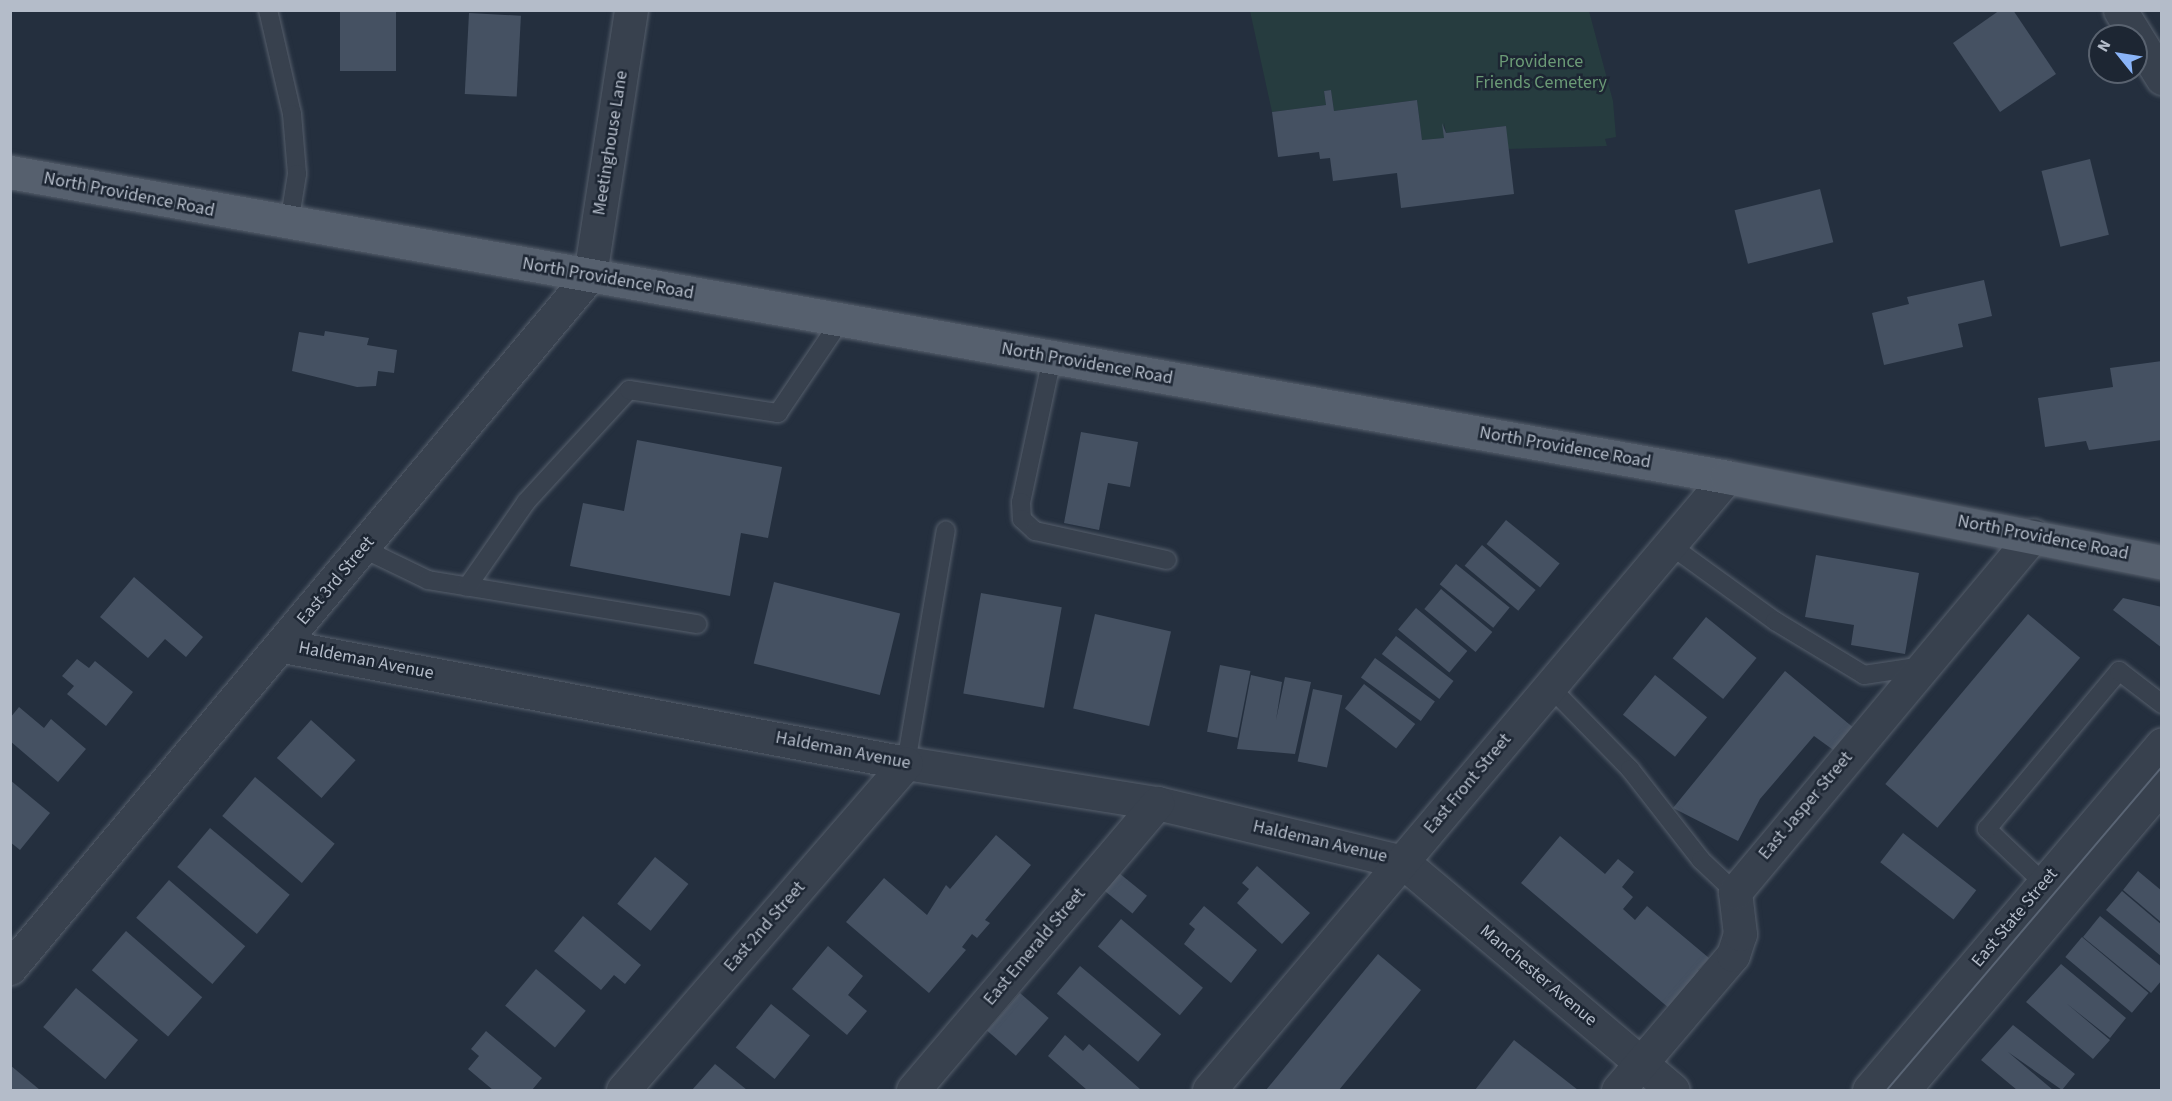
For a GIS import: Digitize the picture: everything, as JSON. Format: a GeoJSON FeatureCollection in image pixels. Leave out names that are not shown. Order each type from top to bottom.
{"type":"FeatureCollection","features":[{"type":"Feature","properties":{"kind":"main road","name":"North Providence Road"},"geometry":{"type":"LineString","coordinates":[[10,172],[289,224],[591,275],[1727,477],[2033,534],[2162,562]]}},
{"type":"Feature","properties":{"kind":"street","name":"Meetinghouse Lane"},"geometry":{"type":"LineString","coordinates":[[591,275],[631,10]]}},
{"type":"Feature","properties":{"kind":"street"},"geometry":{"type":"LineString","coordinates":[[2120,10],[2162,78]]}},
{"type":"Feature","properties":{"kind":"street","name":"East 3rd Street"},"geometry":{"type":"LineString","coordinates":[[10,968],[283,646],[591,275]]}},
{"type":"Feature","properties":{"kind":"street","name":"East Front Street"},"geometry":{"type":"LineString","coordinates":[[1209,1090],[1727,477]]}},
{"type":"Feature","properties":{"kind":"street","name":"East Jasper Street"},"geometry":{"type":"LineString","coordinates":[[1735,892],[2033,534]]}},
{"type":"Feature","properties":{"kind":"street","name":"Haldeman Avenue"},"geometry":{"type":"LineString","coordinates":[[283,646],[906,763],[1157,803],[1403,862]]}},
{"type":"Feature","properties":{"kind":"street","name":"East State Street"},"geometry":{"type":"LineString","coordinates":[[1869,1090],[2151,793],[2162,745]]}},
{"type":"Feature","properties":{"kind":"street","name":"East 2nd Street"},"geometry":{"type":"LineString","coordinates":[[623,1090],[906,763]]}},
{"type":"Feature","properties":{"kind":"street","name":"East Emerald Street"},"geometry":{"type":"LineString","coordinates":[[913,1090],[1157,803]]}},
{"type":"Feature","properties":{"kind":"street","name":"Manchester Avenue"},"geometry":{"type":"LineString","coordinates":[[1403,862],[1673,1090]]}},
{"type":"Feature","properties":{"kind":"street"},"geometry":{"type":"LineString","coordinates":[[1618,1090],[1733,955],[1740,934],[1735,892]]}},
{"type":"Feature","properties":{"kind":"street","name":"East State Street"},"geometry":{"type":"LineString","coordinates":[[1903,1090],[2054,893]]}},
{"type":"Feature","properties":{"kind":"lane"},"geometry":{"type":"LineString","coordinates":[[268,10],[292,114],[297,174],[289,224]]}},
{"type":"Feature","properties":{"kind":"lane"},"geometry":{"type":"LineString","coordinates":[[467,587],[526,502],[629,390],[778,413],[841,320]]}},
{"type":"Feature","properties":{"kind":"lane"},"geometry":{"type":"LineString","coordinates":[[1052,358],[1021,502],[1022,519],[1035,531],[1167,560]]}},
{"type":"Feature","properties":{"kind":"lane"},"geometry":{"type":"LineString","coordinates":[[906,763],[946,530]]}},
{"type":"Feature","properties":{"kind":"lane"},"geometry":{"type":"LineString","coordinates":[[1670,545],[1775,621],[1864,675],[1923,666]]}},
{"type":"Feature","properties":{"kind":"lane"},"geometry":{"type":"LineString","coordinates":[[364,549],[428,580],[697,624]]}},
{"type":"Feature","properties":{"kind":"lane"},"geometry":{"type":"LineString","coordinates":[[2054,893],[1987,829],[2119,671],[2162,705]]}},
{"type":"Feature","properties":{"kind":"lane"},"geometry":{"type":"LineString","coordinates":[[1550,687],[1630,769],[1701,860],[1735,892]]}},
{"type":"Feature","properties":{"kind":"green space","name":"Providence Friends Cemetery"},"geometry":{"type":"Polygon","coordinates":[[[1250,11],[1589,11],[1613,101],[1616,137],[1605,139],[1607,146],[1505,149],[1506,126],[1446,133],[1444,123],[1444,138],[1422,140],[1417,100],[1334,111],[1331,90],[1324,91],[1326,105],[1272,112],[1250,11]]]}},
{"type":"Feature","properties":{"kind":"building"},"geometry":{"type":"Polygon","coordinates":[[[340,10],[396,10],[396,71],[340,71],[340,10]]]}},
{"type":"Feature","properties":{"kind":"building"},"geometry":{"type":"Polygon","coordinates":[[[2000,10],[2013,10],[2056,74],[2000,112],[1953,43],[2000,10]]]}},
{"type":"Feature","properties":{"kind":"building"},"geometry":{"type":"Polygon","coordinates":[[[469,13],[521,16],[517,97],[465,94],[469,13]]]}},
{"type":"Feature","properties":{"kind":"building"},"geometry":{"type":"Polygon","coordinates":[[[1331,90],[1334,111],[1417,100],[1422,140],[1444,138],[1442,123],[1446,133],[1506,126],[1514,194],[1401,208],[1397,173],[1333,181],[1330,158],[1320,159],[1319,152],[1278,157],[1272,112],[1326,105],[1324,91],[1331,90]]]}},
{"type":"Feature","properties":{"kind":"building"},"geometry":{"type":"Polygon","coordinates":[[[2090,159],[2109,235],[2060,247],[2041,171],[2090,159]]]}},
{"type":"Feature","properties":{"kind":"building"},"geometry":{"type":"Polygon","coordinates":[[[1820,189],[1833,242],[1748,264],[1735,210],[1820,189]]]}},
{"type":"Feature","properties":{"kind":"building"},"geometry":{"type":"Polygon","coordinates":[[[1984,280],[1992,316],[1958,324],[1963,347],[1884,365],[1872,313],[1909,304],[1907,297],[1984,280]]]}},
{"type":"Feature","properties":{"kind":"building"},"geometry":{"type":"Polygon","coordinates":[[[325,331],[369,338],[367,345],[397,350],[394,373],[378,371],[376,386],[357,387],[292,371],[299,332],[324,336],[325,331]]]}},
{"type":"Feature","properties":{"kind":"building"},"geometry":{"type":"Polygon","coordinates":[[[2162,361],[2162,440],[2089,450],[2086,441],[2045,447],[2038,398],[2113,387],[2110,368],[2162,361]]]}},
{"type":"Feature","properties":{"kind":"building"},"geometry":{"type":"Polygon","coordinates":[[[1081,432],[1138,442],[1130,487],[1108,483],[1099,530],[1064,523],[1081,432]]]}},
{"type":"Feature","properties":{"kind":"building"},"geometry":{"type":"Polygon","coordinates":[[[637,440],[782,467],[768,538],[741,533],[730,596],[570,566],[583,503],[624,511],[637,440]]]}},
{"type":"Feature","properties":{"kind":"building"},"geometry":{"type":"Polygon","coordinates":[[[1506,520],[1560,563],[1540,588],[1486,544],[1506,520]]]}},
{"type":"Feature","properties":{"kind":"building"},"geometry":{"type":"Polygon","coordinates":[[[1482,545],[1536,590],[1518,611],[1465,566],[1482,545]]]}},
{"type":"Feature","properties":{"kind":"building"},"geometry":{"type":"Polygon","coordinates":[[[1816,555],[1919,573],[1905,654],[1851,645],[1854,625],[1805,617],[1816,555]]]}},
{"type":"Feature","properties":{"kind":"building"},"geometry":{"type":"Polygon","coordinates":[[[1456,564],[1510,607],[1493,628],[1440,584],[1456,564]]]}},
{"type":"Feature","properties":{"kind":"building"},"geometry":{"type":"Polygon","coordinates":[[[134,577],[203,637],[186,657],[165,639],[148,658],[100,617],[134,577]]]}},
{"type":"Feature","properties":{"kind":"building"},"geometry":{"type":"Polygon","coordinates":[[[774,582],[900,613],[880,695],[754,664],[774,582]]]}},
{"type":"Feature","properties":{"kind":"building"},"geometry":{"type":"Polygon","coordinates":[[[1441,589],[1492,632],[1476,652],[1424,609],[1441,589]]]}},
{"type":"Feature","properties":{"kind":"building"},"geometry":{"type":"Polygon","coordinates":[[[981,593],[1062,607],[1044,708],[963,693],[981,593]]]}},
{"type":"Feature","properties":{"kind":"building"},"geometry":{"type":"Polygon","coordinates":[[[2123,598],[2162,607],[2162,648],[2113,610],[2123,598]]]}},
{"type":"Feature","properties":{"kind":"building"},"geometry":{"type":"Polygon","coordinates":[[[1416,608],[1467,651],[1449,673],[1398,629],[1416,608]]]}},
{"type":"Feature","properties":{"kind":"building"},"geometry":{"type":"Polygon","coordinates":[[[1095,614],[1171,632],[1149,726],[1073,709],[1095,614]]]}},
{"type":"Feature","properties":{"kind":"building"},"geometry":{"type":"Polygon","coordinates":[[[2028,614],[2080,658],[1937,828],[1885,784],[2028,614]]]}},
{"type":"Feature","properties":{"kind":"building"},"geometry":{"type":"Polygon","coordinates":[[[1706,617],[1757,658],[1723,699],[1673,658],[1706,617]]]}},
{"type":"Feature","properties":{"kind":"building"},"geometry":{"type":"Polygon","coordinates":[[[1396,636],[1454,681],[1439,699],[1382,654],[1396,636]]]}},
{"type":"Feature","properties":{"kind":"building"},"geometry":{"type":"Polygon","coordinates":[[[1375,658],[1435,701],[1421,721],[1361,677],[1375,658]]]}},
{"type":"Feature","properties":{"kind":"building"},"geometry":{"type":"Polygon","coordinates":[[[77,659],[89,668],[95,661],[133,692],[106,726],[67,694],[74,686],[62,676],[77,659]]]}},
{"type":"Feature","properties":{"kind":"building"},"geometry":{"type":"Polygon","coordinates":[[[1220,665],[1250,671],[1237,738],[1207,732],[1220,665]]]}},
{"type":"Feature","properties":{"kind":"building"},"geometry":{"type":"Polygon","coordinates":[[[1785,671],[1855,729],[1836,752],[1814,736],[1760,799],[1738,841],[1673,808],[1785,671]]]}},
{"type":"Feature","properties":{"kind":"building"},"geometry":{"type":"Polygon","coordinates":[[[1251,675],[1282,682],[1276,720],[1285,677],[1311,682],[1295,754],[1237,749],[1251,675]]]}},
{"type":"Feature","properties":{"kind":"building"},"geometry":{"type":"Polygon","coordinates":[[[1655,675],[1707,717],[1675,757],[1623,715],[1655,675]]]}},
{"type":"Feature","properties":{"kind":"building"},"geometry":{"type":"Polygon","coordinates":[[[1364,684],[1415,724],[1396,748],[1345,708],[1364,684]]]}},
{"type":"Feature","properties":{"kind":"building"},"geometry":{"type":"Polygon","coordinates":[[[1313,689],[1342,695],[1327,768],[1298,761],[1313,689]]]}},
{"type":"Feature","properties":{"kind":"building"},"geometry":{"type":"Polygon","coordinates":[[[19,707],[44,728],[51,719],[86,749],[58,782],[10,741],[10,718],[19,707]]]}},
{"type":"Feature","properties":{"kind":"building"},"geometry":{"type":"Polygon","coordinates":[[[311,720],[356,760],[321,798],[277,758],[311,720]]]}},
{"type":"Feature","properties":{"kind":"building"},"geometry":{"type":"Polygon","coordinates":[[[255,777],[335,844],[302,883],[222,816],[255,777]]]}},
{"type":"Feature","properties":{"kind":"building"},"geometry":{"type":"Polygon","coordinates":[[[10,780],[50,813],[20,850],[10,842],[10,780]]]}},
{"type":"Feature","properties":{"kind":"building"},"geometry":{"type":"Polygon","coordinates":[[[210,828],[290,895],[257,934],[177,867],[210,828]]]}},
{"type":"Feature","properties":{"kind":"building"},"geometry":{"type":"Polygon","coordinates":[[[1903,833],[1976,890],[1954,919],[1880,862],[1903,833]]]}},
{"type":"Feature","properties":{"kind":"building"},"geometry":{"type":"Polygon","coordinates":[[[996,835],[1031,865],[985,920],[990,923],[977,938],[972,934],[962,947],[966,950],[929,993],[846,922],[884,878],[927,915],[946,885],[950,889],[996,835]]]}},
{"type":"Feature","properties":{"kind":"building"},"geometry":{"type":"Polygon","coordinates":[[[1560,836],[1605,874],[1618,859],[1634,872],[1622,887],[1633,897],[1623,909],[1635,920],[1647,906],[1709,958],[1698,970],[1707,977],[1676,1014],[1521,883],[1560,836]]]}},
{"type":"Feature","properties":{"kind":"building"},"geometry":{"type":"Polygon","coordinates":[[[655,857],[688,884],[651,931],[617,904],[655,857]]]}},
{"type":"Feature","properties":{"kind":"building"},"geometry":{"type":"Polygon","coordinates":[[[1257,866],[1310,913],[1282,944],[1237,903],[1249,889],[1242,883],[1257,866]]]}},
{"type":"Feature","properties":{"kind":"building"},"geometry":{"type":"Polygon","coordinates":[[[2138,871],[2162,891],[2162,923],[2123,890],[2138,871]]]}},
{"type":"Feature","properties":{"kind":"building"},"geometry":{"type":"Polygon","coordinates":[[[1119,873],[1147,896],[1133,914],[1105,891],[1119,873]]]}},
{"type":"Feature","properties":{"kind":"building"},"geometry":{"type":"Polygon","coordinates":[[[169,880],[245,946],[212,984],[136,918],[169,880]]]}},
{"type":"Feature","properties":{"kind":"building"},"geometry":{"type":"Polygon","coordinates":[[[2122,891],[2162,925],[2162,957],[2106,910],[2122,891]]]}},
{"type":"Feature","properties":{"kind":"building"},"geometry":{"type":"Polygon","coordinates":[[[1204,906],[1257,950],[1231,983],[1184,944],[1195,929],[1189,924],[1204,906]]]}},
{"type":"Feature","properties":{"kind":"building"},"geometry":{"type":"Polygon","coordinates":[[[583,916],[641,965],[625,984],[614,975],[601,990],[554,951],[583,916]]]}},
{"type":"Feature","properties":{"kind":"building"},"geometry":{"type":"Polygon","coordinates":[[[2100,916],[2162,967],[2162,980],[2151,993],[2083,937],[2100,916]]]}},
{"type":"Feature","properties":{"kind":"building"},"geometry":{"type":"Polygon","coordinates":[[[1121,919],[1203,988],[1180,1015],[1098,947],[1121,919]]]}},
{"type":"Feature","properties":{"kind":"building"},"geometry":{"type":"Polygon","coordinates":[[[126,931],[202,997],[168,1037],[92,970],[126,931]]]}},
{"type":"Feature","properties":{"kind":"building"},"geometry":{"type":"Polygon","coordinates":[[[2082,937],[2149,993],[2132,1013],[2065,957],[2082,937]]]}},
{"type":"Feature","properties":{"kind":"building"},"geometry":{"type":"Polygon","coordinates":[[[828,946],[863,976],[848,995],[867,1011],[847,1035],[792,989],[828,946]]]}},
{"type":"Feature","properties":{"kind":"building"},"geometry":{"type":"Polygon","coordinates":[[[1378,954],[1421,990],[1339,1090],[1266,1090],[1378,954]]]}},
{"type":"Feature","properties":{"kind":"building"},"geometry":{"type":"Polygon","coordinates":[[[2061,964],[2126,1018],[2110,1038],[2066,1003],[2110,1040],[2093,1059],[2026,1002],[2061,964]]]}},
{"type":"Feature","properties":{"kind":"building"},"geometry":{"type":"Polygon","coordinates":[[[1080,966],[1161,1034],[1138,1062],[1057,994],[1080,966]]]}},
{"type":"Feature","properties":{"kind":"building"},"geometry":{"type":"Polygon","coordinates":[[[536,969],[586,1011],[555,1048],[505,1006],[536,969]]]}},
{"type":"Feature","properties":{"kind":"building"},"geometry":{"type":"Polygon","coordinates":[[[76,988],[138,1040],[105,1079],[43,1027],[76,988]]]}},
{"type":"Feature","properties":{"kind":"building"},"geometry":{"type":"Polygon","coordinates":[[[1020,993],[1049,1018],[1016,1056],[987,1031],[1020,993]]]}},
{"type":"Feature","properties":{"kind":"building"},"geometry":{"type":"Polygon","coordinates":[[[771,1004],[810,1035],[775,1079],[736,1048],[771,1004]]]}},
{"type":"Feature","properties":{"kind":"building"},"geometry":{"type":"Polygon","coordinates":[[[2013,1025],[2075,1074],[2062,1090],[2008,1052],[2053,1090],[2017,1090],[1981,1060],[2013,1025]]]}},
{"type":"Feature","properties":{"kind":"building"},"geometry":{"type":"Polygon","coordinates":[[[486,1031],[542,1078],[532,1090],[493,1090],[468,1069],[479,1056],[471,1049],[486,1031]]]}},
{"type":"Feature","properties":{"kind":"building"},"geometry":{"type":"Polygon","coordinates":[[[1065,1035],[1083,1051],[1089,1044],[1140,1089],[1087,1090],[1048,1056],[1065,1035]]]}},
{"type":"Feature","properties":{"kind":"building"},"geometry":{"type":"Polygon","coordinates":[[[1514,1040],[1578,1090],[1475,1090],[1514,1040]]]}},
{"type":"Feature","properties":{"kind":"building"},"geometry":{"type":"Polygon","coordinates":[[[715,1064],[747,1090],[692,1090],[715,1064]]]}},
{"type":"Feature","properties":{"kind":"building"},"geometry":{"type":"Polygon","coordinates":[[[10,1065],[40,1090],[10,1090],[10,1065]]]}},
{"type":"Feature","properties":{"kind":"tram line"},"geometry":{"type":"LineString","coordinates":[[1887,1090],[2162,767]]}}]}
